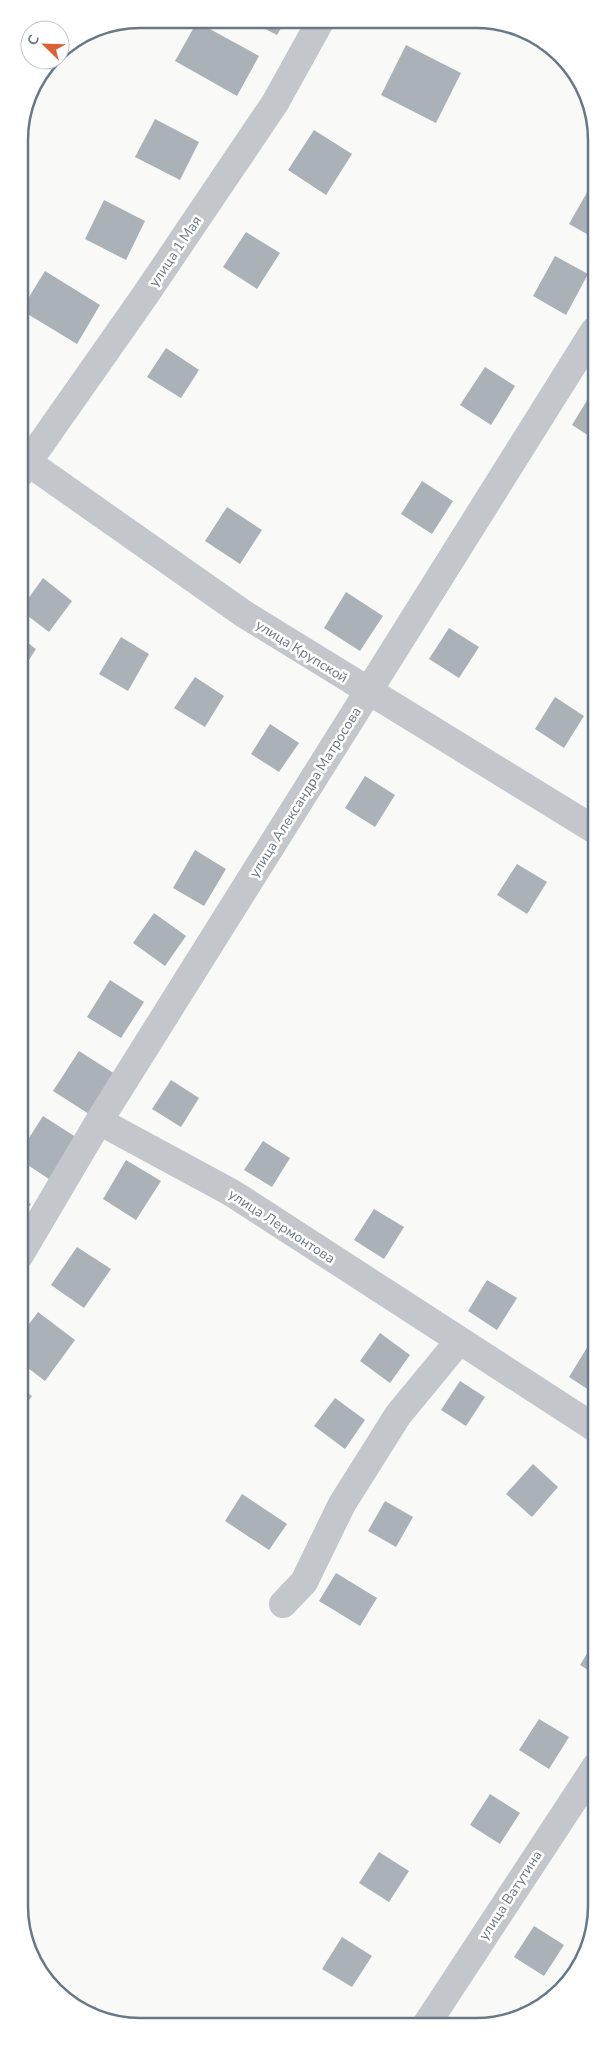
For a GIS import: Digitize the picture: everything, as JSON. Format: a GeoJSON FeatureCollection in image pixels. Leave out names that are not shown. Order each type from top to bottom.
{"type":"FeatureCollection","features":[{"type":"Feature","properties":{"kind":"street","name":"улица 1 Мая"},"geometry":{"type":"LineString","coordinates":[[28,457],[146,294],[275,103],[317,28]]}},
{"type":"Feature","properties":{"kind":"street","name":"улица Александра Матросова"},"geometry":{"type":"LineString","coordinates":[[28,1241],[99,1121],[588,341]]}},
{"type":"Feature","properties":{"kind":"street","name":"улица Крупской"},"geometry":{"type":"LineString","coordinates":[[28,469],[244,614],[588,825]]}},
{"type":"Feature","properties":{"kind":"street","name":"улица Лермонтова"},"geometry":{"type":"LineString","coordinates":[[99,1121],[232,1192],[587,1422]]}},
{"type":"Feature","properties":{"kind":"street"},"geometry":{"type":"LineString","coordinates":[[283,1604],[304,1582],[342,1504],[398,1415],[459,1341]]}},
{"type":"Feature","properties":{"kind":"street","name":"улица Ватутина"},"geometry":{"type":"LineString","coordinates":[[431,2018],[587,1780]]}},
{"type":"Feature","properties":{"kind":"building"},"geometry":{"type":"Polygon","coordinates":[[[194,28],[208,28],[259,56],[237,96],[175,61],[194,28]]]}},
{"type":"Feature","properties":{"kind":"building"},"geometry":{"type":"Polygon","coordinates":[[[263,28],[281,28],[277,35],[263,28]]]}},
{"type":"Feature","properties":{"kind":"building"},"geometry":{"type":"Polygon","coordinates":[[[406,45],[461,73],[436,123],[381,95],[406,45]]]}},
{"type":"Feature","properties":{"kind":"building"},"geometry":{"type":"Polygon","coordinates":[[[155,119],[199,142],[180,180],[135,157],[155,119]]]}},
{"type":"Feature","properties":{"kind":"building"},"geometry":{"type":"Polygon","coordinates":[[[314,130],[352,154],[326,195],[288,170],[314,130]]]}},
{"type":"Feature","properties":{"kind":"building"},"geometry":{"type":"Polygon","coordinates":[[[588,191],[588,235],[569,224],[588,191]]]}},
{"type":"Feature","properties":{"kind":"building"},"geometry":{"type":"Polygon","coordinates":[[[104,200],[145,221],[126,260],[85,239],[104,200]]]}},
{"type":"Feature","properties":{"kind":"building"},"geometry":{"type":"Polygon","coordinates":[[[246,232],[280,253],[257,289],[223,267],[246,232]]]}},
{"type":"Feature","properties":{"kind":"building"},"geometry":{"type":"Polygon","coordinates":[[[555,256],[588,274],[566,315],[533,296],[555,256]]]}},
{"type":"Feature","properties":{"kind":"building"},"geometry":{"type":"Polygon","coordinates":[[[45,271],[100,305],[77,344],[28,314],[28,299],[45,271]]]}},
{"type":"Feature","properties":{"kind":"building"},"geometry":{"type":"Polygon","coordinates":[[[166,348],[199,370],[181,398],[147,377],[166,348]]]}},
{"type":"Feature","properties":{"kind":"building"},"geometry":{"type":"Polygon","coordinates":[[[485,367],[515,386],[491,425],[460,405],[485,367]]]}},
{"type":"Feature","properties":{"kind":"building"},"geometry":{"type":"Polygon","coordinates":[[[588,399],[588,435],[572,425],[588,399]]]}},
{"type":"Feature","properties":{"kind":"building"},"geometry":{"type":"Polygon","coordinates":[[[422,481],[453,501],[432,534],[401,514],[422,481]]]}},
{"type":"Feature","properties":{"kind":"building"},"geometry":{"type":"Polygon","coordinates":[[[227,507],[262,530],[240,564],[205,541],[227,507]]]}},
{"type":"Feature","properties":{"kind":"building"},"geometry":{"type":"Polygon","coordinates":[[[43,578],[72,601],[49,632],[28,616],[28,599],[43,578]]]}},
{"type":"Feature","properties":{"kind":"building"},"geometry":{"type":"Polygon","coordinates":[[[346,592],[383,616],[360,651],[324,628],[346,592]]]}},
{"type":"Feature","properties":{"kind":"building"},"geometry":{"type":"Polygon","coordinates":[[[449,628],[479,647],[459,678],[429,659],[449,628]]]}},
{"type":"Feature","properties":{"kind":"building"},"geometry":{"type":"Polygon","coordinates":[[[121,637],[149,654],[128,691],[99,674],[121,637]]]}},
{"type":"Feature","properties":{"kind":"building"},"geometry":{"type":"Polygon","coordinates":[[[28,643],[36,649],[28,662],[28,643]]]}},
{"type":"Feature","properties":{"kind":"building"},"geometry":{"type":"Polygon","coordinates":[[[195,677],[224,696],[205,727],[174,708],[195,677]]]}},
{"type":"Feature","properties":{"kind":"building"},"geometry":{"type":"Polygon","coordinates":[[[555,697],[584,716],[564,748],[535,729],[555,697]]]}},
{"type":"Feature","properties":{"kind":"building"},"geometry":{"type":"Polygon","coordinates":[[[270,724],[299,743],[279,772],[251,754],[270,724]]]}},
{"type":"Feature","properties":{"kind":"building"},"geometry":{"type":"Polygon","coordinates":[[[365,776],[395,795],[375,827],[345,808],[365,776]]]}},
{"type":"Feature","properties":{"kind":"building"},"geometry":{"type":"Polygon","coordinates":[[[195,850],[226,869],[204,906],[173,888],[195,850]]]}},
{"type":"Feature","properties":{"kind":"building"},"geometry":{"type":"Polygon","coordinates":[[[517,864],[547,882],[527,914],[497,895],[517,864]]]}},
{"type":"Feature","properties":{"kind":"building"},"geometry":{"type":"Polygon","coordinates":[[[154,913],[186,936],[165,966],[133,943],[154,913]]]}},
{"type":"Feature","properties":{"kind":"building"},"geometry":{"type":"Polygon","coordinates":[[[110,980],[144,1002],[121,1038],[87,1017],[110,980]]]}},
{"type":"Feature","properties":{"kind":"building"},"geometry":{"type":"Polygon","coordinates":[[[79,1051],[115,1074],[89,1114],[53,1091],[79,1051]]]}},
{"type":"Feature","properties":{"kind":"building"},"geometry":{"type":"Polygon","coordinates":[[[171,1080],[199,1098],[181,1127],[152,1109],[171,1080]]]}},
{"type":"Feature","properties":{"kind":"building"},"geometry":{"type":"Polygon","coordinates":[[[43,1116],[79,1139],[52,1181],[28,1165],[28,1139],[43,1116]]]}},
{"type":"Feature","properties":{"kind":"building"},"geometry":{"type":"Polygon","coordinates":[[[263,1141],[290,1158],[272,1187],[244,1170],[263,1141]]]}},
{"type":"Feature","properties":{"kind":"building"},"geometry":{"type":"Polygon","coordinates":[[[126,1160],[161,1181],[136,1220],[103,1199],[126,1160]]]}},
{"type":"Feature","properties":{"kind":"building"},"geometry":{"type":"Polygon","coordinates":[[[374,1209],[404,1227],[384,1259],[354,1240],[374,1209]]]}},
{"type":"Feature","properties":{"kind":"building"},"geometry":{"type":"Polygon","coordinates":[[[77,1247],[111,1269],[84,1308],[51,1285],[77,1247]]]}},
{"type":"Feature","properties":{"kind":"building"},"geometry":{"type":"Polygon","coordinates":[[[487,1280],[517,1298],[497,1330],[468,1311],[487,1280]]]}},
{"type":"Feature","properties":{"kind":"building"},"geometry":{"type":"Polygon","coordinates":[[[38,1312],[75,1340],[45,1381],[28,1368],[28,1325],[38,1312]]]}},
{"type":"Feature","properties":{"kind":"building"},"geometry":{"type":"Polygon","coordinates":[[[380,1333],[410,1355],[390,1383],[360,1361],[380,1333]]]}},
{"type":"Feature","properties":{"kind":"building"},"geometry":{"type":"Polygon","coordinates":[[[587,1347],[587,1389],[569,1377],[587,1347]]]}},
{"type":"Feature","properties":{"kind":"building"},"geometry":{"type":"Polygon","coordinates":[[[460,1381],[485,1397],[466,1426],[441,1410],[460,1381]]]}},
{"type":"Feature","properties":{"kind":"building"},"geometry":{"type":"Polygon","coordinates":[[[28,1393],[32,1396],[28,1401],[28,1393]]]}},
{"type":"Feature","properties":{"kind":"building"},"geometry":{"type":"Polygon","coordinates":[[[335,1398],[365,1420],[345,1449],[314,1426],[335,1398]]]}},
{"type":"Feature","properties":{"kind":"building"},"geometry":{"type":"Polygon","coordinates":[[[533,1464],[558,1487],[532,1517],[506,1494],[533,1464]]]}},
{"type":"Feature","properties":{"kind":"building"},"geometry":{"type":"Polygon","coordinates":[[[242,1494],[287,1524],[269,1550],[225,1521],[242,1494]]]}},
{"type":"Feature","properties":{"kind":"building"},"geometry":{"type":"Polygon","coordinates":[[[385,1501],[413,1517],[396,1547],[368,1531],[385,1501]]]}},
{"type":"Feature","properties":{"kind":"building"},"geometry":{"type":"Polygon","coordinates":[[[336,1573],[377,1598],[360,1626],[319,1601],[336,1573]]]}},
{"type":"Feature","properties":{"kind":"building"},"geometry":{"type":"Polygon","coordinates":[[[587,1653],[587,1669],[580,1665],[587,1653]]]}},
{"type":"Feature","properties":{"kind":"building"},"geometry":{"type":"Polygon","coordinates":[[[539,1719],[569,1737],[549,1769],[519,1750],[539,1719]]]}},
{"type":"Feature","properties":{"kind":"building"},"geometry":{"type":"Polygon","coordinates":[[[490,1794],[520,1813],[500,1844],[470,1825],[490,1794]]]}},
{"type":"Feature","properties":{"kind":"building"},"geometry":{"type":"Polygon","coordinates":[[[379,1852],[409,1871],[389,1902],[359,1883],[379,1852]]]}},
{"type":"Feature","properties":{"kind":"building"},"geometry":{"type":"Polygon","coordinates":[[[534,1926],[564,1945],[544,1976],[514,1957],[534,1926]]]}},
{"type":"Feature","properties":{"kind":"building"},"geometry":{"type":"Polygon","coordinates":[[[342,1937],[372,1956],[352,1987],[322,1969],[342,1937]]]}}]}
